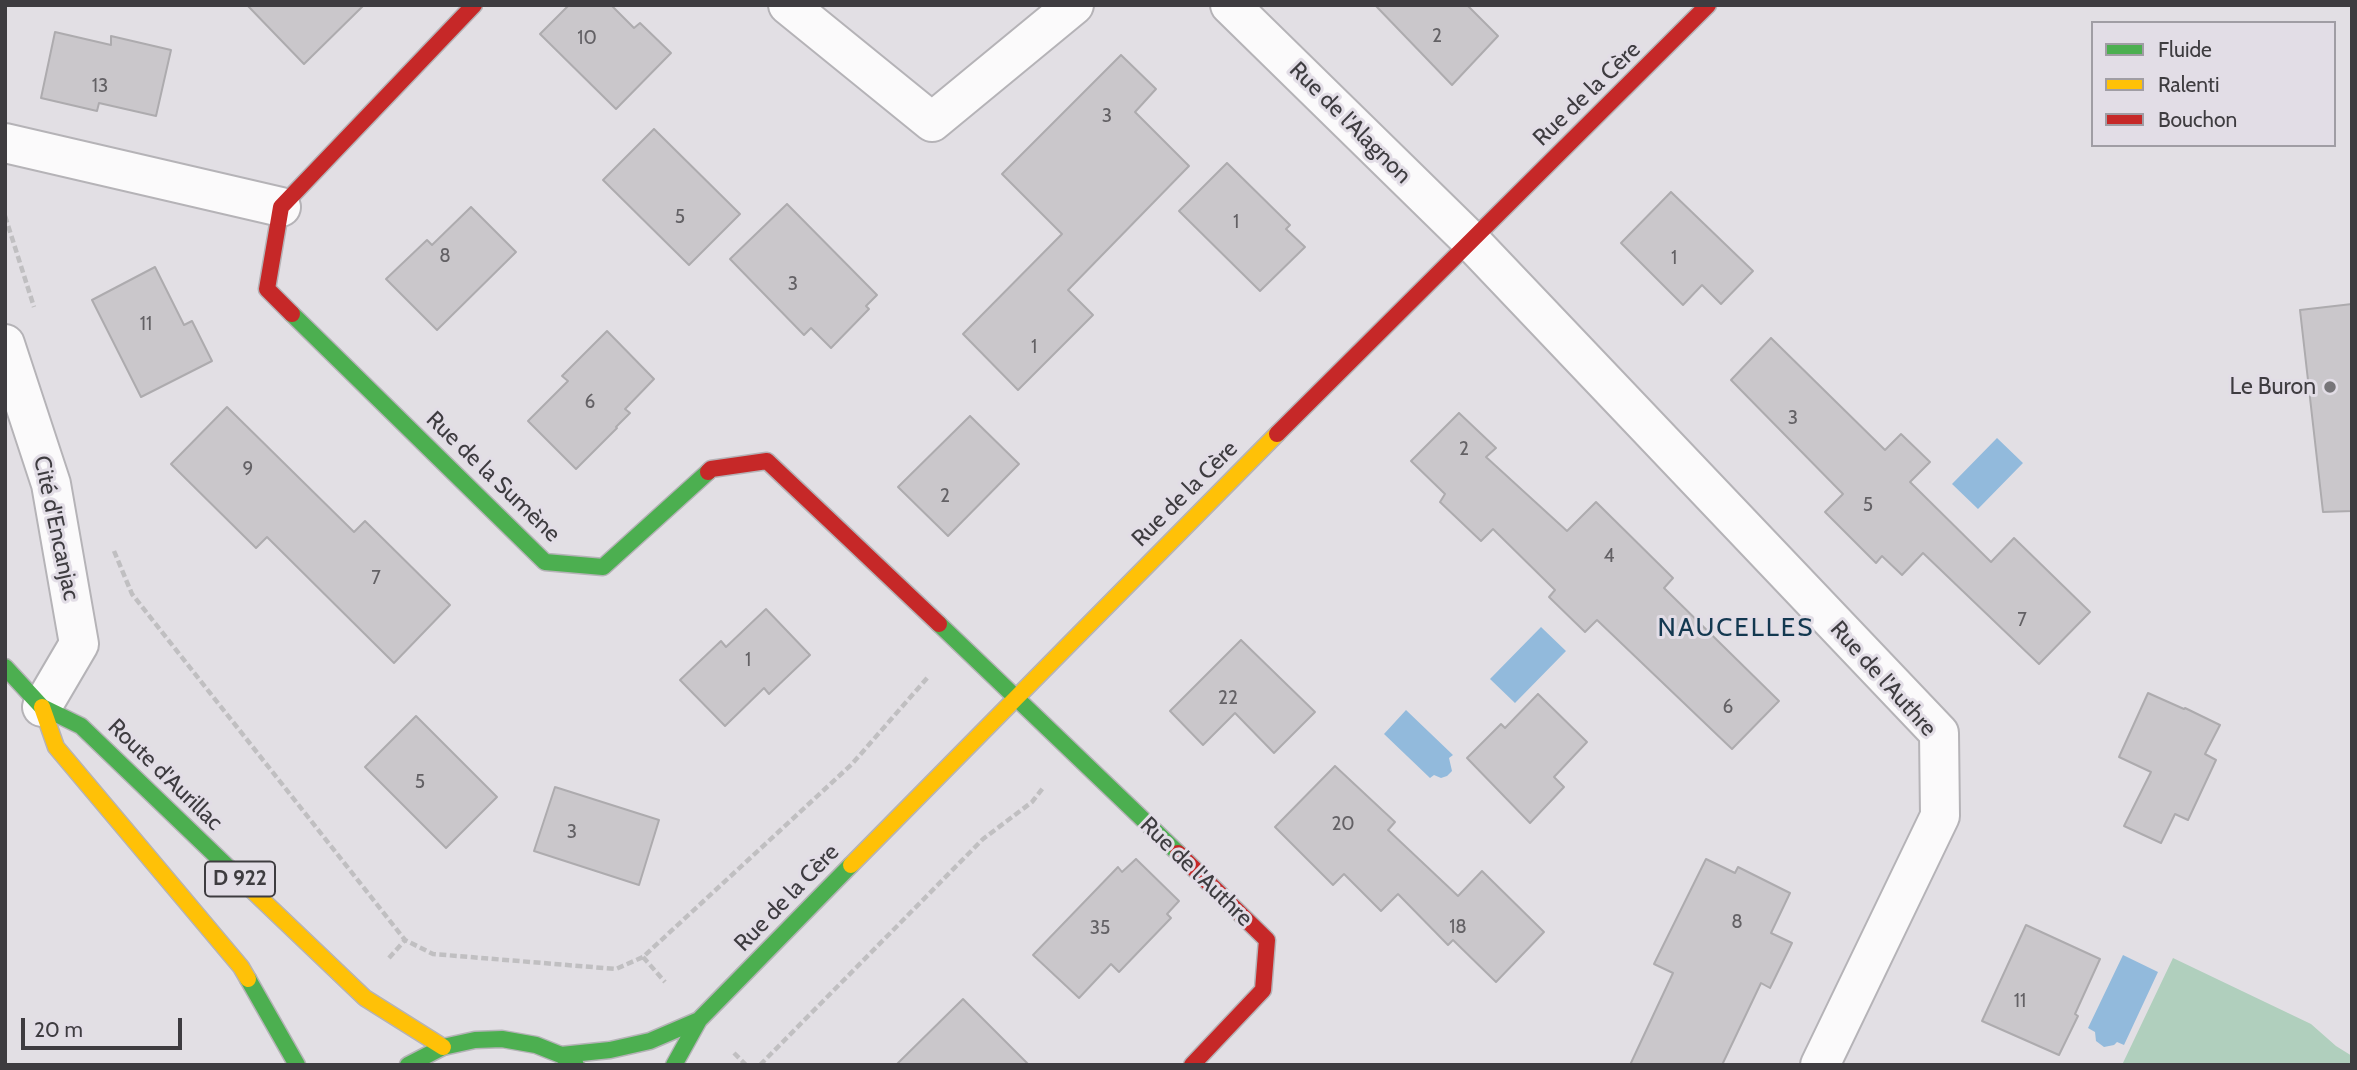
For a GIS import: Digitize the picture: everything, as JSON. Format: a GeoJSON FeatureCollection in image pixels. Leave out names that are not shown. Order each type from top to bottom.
{"type":"FeatureCollection","features":[{"type":"Feature","properties":{"kind":"street"},"geometry":{"type":"LineString","coordinates":[[5,144],[281,207],[474,5]]}},
{"type":"Feature","properties":{"kind":"street"},"geometry":{"type":"LineString","coordinates":[[788,5],[932,122],[1074,5]]}},
{"type":"Feature","properties":{"kind":"street","name":"Rue de l'Alagnon"},"geometry":{"type":"LineString","coordinates":[[1230,5],[1470,240]]}},
{"type":"Feature","properties":{"kind":"street","name":"Rue de la Cère"},"geometry":{"type":"LineString","coordinates":[[674,1065],[699,1020],[1470,240],[1709,5]]}},
{"type":"Feature","properties":{"kind":"street","name":"Rue de la Sumène"},"geometry":{"type":"LineString","coordinates":[[281,207],[267,289],[545,562],[603,567],[711,469],[767,461],[1016,697]]}},
{"type":"Feature","properties":{"kind":"street","name":"Rue de l'Authre"},"geometry":{"type":"LineString","coordinates":[[1470,240],[1939,733],[1940,816],[1820,1065]]}},
{"type":"Feature","properties":{"kind":"street","name":"Cité d'Encanjac"},"geometry":{"type":"LineString","coordinates":[[5,344],[51,484],[79,644],[42,707]]}},
{"type":"Feature","properties":{"kind":"street","name":"Route d'Aurillac"},"geometry":{"type":"LineString","coordinates":[[5,667],[42,707],[81,726],[365,998],[443,1047]]}},
{"type":"Feature","properties":{"kind":"street","name":"Rue de l'Authre"},"geometry":{"type":"LineString","coordinates":[[1016,697],[1267,940],[1263,990],[1192,1065]]}},
{"type":"Feature","properties":{"kind":"street","name":"Route d'Aurillac"},"geometry":{"type":"LineString","coordinates":[[42,707],[55,747],[241,967],[297,1065]]}},
{"type":"Feature","properties":{"kind":"street","name":"Rue de la Cère"},"geometry":{"type":"LineString","coordinates":[[561,1055],[610,1050],[650,1041],[699,1020]]}},
{"type":"Feature","properties":{"kind":"street"},"geometry":{"type":"LineString","coordinates":[[408,1065],[443,1047],[475,1040],[502,1039],[536,1045],[561,1055],[576,1065]]}},
{"type":"Feature","properties":{"kind":"path"},"geometry":{"type":"LineString","coordinates":[[5,216],[35,309]]}},
{"type":"Feature","properties":{"kind":"path"},"geometry":{"type":"LineString","coordinates":[[110,542],[132,594],[149,616],[405,940],[433,954],[616,969],[643,957],[852,764],[920,687],[957,640]]}},
{"type":"Feature","properties":{"kind":"path"},"geometry":{"type":"LineString","coordinates":[[760,1065],[983,839],[1032,802],[1072,752]]}},
{"type":"Feature","properties":{"kind":"green space"},"geometry":{"type":"Polygon","coordinates":[[[2173,958],[2311,1024],[2352,1056],[2352,1065],[2122,1065],[2173,958]]]}},
{"type":"Feature","properties":{"kind":"water"},"geometry":{"type":"Polygon","coordinates":[[[1997,438],[2023,463],[1978,509],[1952,484],[1997,438]]]}},
{"type":"Feature","properties":{"kind":"water"},"geometry":{"type":"Polygon","coordinates":[[[1541,627],[1566,651],[1515,703],[1490,679],[1541,627]]]}},
{"type":"Feature","properties":{"kind":"water"},"geometry":{"type":"Polygon","coordinates":[[[1406,710],[1453,755],[1449,758],[1452,771],[1447,776],[1441,778],[1434,775],[1430,778],[1384,734],[1406,710]]]}},
{"type":"Feature","properties":{"kind":"water"},"geometry":{"type":"Polygon","coordinates":[[[2123,955],[2158,972],[2124,1045],[2117,1042],[2104,1047],[2096,1041],[2095,1032],[2088,1028],[2123,955]]]}},
{"type":"Feature","properties":{"kind":"building"},"geometry":{"type":"Polygon","coordinates":[[[247,5],[364,5],[304,64],[247,5]]]}},
{"type":"Feature","properties":{"kind":"building"},"geometry":{"type":"Polygon","coordinates":[[[569,5],[611,5],[634,28],[640,23],[671,53],[616,109],[540,34],[569,5]]]}},
{"type":"Feature","properties":{"kind":"building"},"geometry":{"type":"Polygon","coordinates":[[[1375,5],[1467,5],[1498,36],[1452,85],[1375,5]]]}},
{"type":"Feature","properties":{"kind":"building"},"geometry":{"type":"Polygon","coordinates":[[[55,32],[111,45],[111,36],[171,50],[156,116],[99,103],[97,111],[41,98],[55,32]]]}},
{"type":"Feature","properties":{"kind":"building"},"geometry":{"type":"Polygon","coordinates":[[[1121,55],[1156,89],[1135,112],[1189,166],[1068,290],[1093,315],[1018,390],[963,334],[1062,234],[1002,174],[1121,55]]]}},
{"type":"Feature","properties":{"kind":"building"},"geometry":{"type":"Polygon","coordinates":[[[654,129],[740,214],[689,265],[603,180],[654,129]]]}},
{"type":"Feature","properties":{"kind":"building"},"geometry":{"type":"Polygon","coordinates":[[[1227,163],[1290,225],[1286,229],[1305,247],[1260,291],[1179,211],[1227,163]]]}},
{"type":"Feature","properties":{"kind":"building"},"geometry":{"type":"Polygon","coordinates":[[[1671,192],[1753,271],[1721,304],[1702,285],[1683,305],[1621,243],[1671,192]]]}},
{"type":"Feature","properties":{"kind":"building"},"geometry":{"type":"Polygon","coordinates":[[[787,204],[877,295],[866,306],[869,309],[831,348],[811,328],[804,335],[730,259],[787,204]]]}},
{"type":"Feature","properties":{"kind":"building"},"geometry":{"type":"Polygon","coordinates":[[[471,207],[516,252],[437,330],[386,279],[427,240],[432,245],[471,207]]]}},
{"type":"Feature","properties":{"kind":"building"},"geometry":{"type":"Polygon","coordinates":[[[155,267],[184,325],[192,321],[212,361],[141,397],[92,300],[155,267]]]}},
{"type":"Feature","properties":{"kind":"building","name":"Le Buron"},"geometry":{"type":"Polygon","coordinates":[[[2352,304],[2352,511],[2323,512],[2300,310],[2352,304]]]}},
{"type":"Feature","properties":{"kind":"building"},"geometry":{"type":"Polygon","coordinates":[[[607,331],[654,379],[625,409],[630,413],[617,428],[576,469],[528,421],[568,381],[562,376],[607,331]]]}},
{"type":"Feature","properties":{"kind":"building"},"geometry":{"type":"Polygon","coordinates":[[[1771,338],[1885,450],[1901,434],[1930,462],[1910,482],[1991,562],[2014,538],[2090,612],[2039,664],[1923,553],[1902,575],[1882,556],[1876,563],[1825,512],[1843,494],[1731,380],[1771,338]]]}},
{"type":"Feature","properties":{"kind":"building"},"geometry":{"type":"Polygon","coordinates":[[[227,407],[354,532],[365,521],[450,605],[394,663],[267,537],[256,548],[171,464],[227,407]]]}},
{"type":"Feature","properties":{"kind":"building"},"geometry":{"type":"Polygon","coordinates":[[[1459,413],[1496,448],[1486,457],[1567,531],[1596,502],[1673,578],[1664,588],[1779,701],[1732,749],[1597,620],[1585,632],[1549,597],[1555,590],[1493,529],[1481,541],[1440,502],[1445,494],[1411,461],[1459,413]]]}},
{"type":"Feature","properties":{"kind":"building"},"geometry":{"type":"Polygon","coordinates":[[[970,416],[1019,464],[948,536],[898,487],[970,416]]]}},
{"type":"Feature","properties":{"kind":"building"},"geometry":{"type":"Polygon","coordinates":[[[766,609],[810,655],[769,694],[764,688],[725,726],[680,680],[721,641],[726,647],[766,609]]]}},
{"type":"Feature","properties":{"kind":"building"},"geometry":{"type":"Polygon","coordinates":[[[1241,640],[1315,712],[1274,753],[1235,713],[1203,745],[1170,711],[1241,640]]]}},
{"type":"Feature","properties":{"kind":"building"},"geometry":{"type":"Polygon","coordinates":[[[2148,693],[2220,725],[2205,754],[2216,760],[2188,820],[2175,814],[2161,843],[2124,826],[2151,772],[2119,757],[2148,693]]]}},
{"type":"Feature","properties":{"kind":"building"},"geometry":{"type":"Polygon","coordinates":[[[1538,694],[1587,742],[1554,777],[1564,787],[1530,823],[1467,758],[1501,724],[1505,728],[1538,694]]]}},
{"type":"Feature","properties":{"kind":"building"},"geometry":{"type":"Polygon","coordinates":[[[416,716],[497,797],[446,848],[365,767],[416,716]]]}},
{"type":"Feature","properties":{"kind":"building"},"geometry":{"type":"Polygon","coordinates":[[[1335,766],[1395,822],[1388,830],[1458,896],[1482,871],[1544,932],[1496,982],[1453,940],[1448,945],[1398,894],[1381,911],[1344,874],[1333,885],[1275,827],[1335,766]]]}},
{"type":"Feature","properties":{"kind":"building"},"geometry":{"type":"Polygon","coordinates":[[[555,787],[659,820],[639,885],[534,851],[555,787]]]}},
{"type":"Feature","properties":{"kind":"building"},"geometry":{"type":"Polygon","coordinates":[[[1136,859],[1179,901],[1167,914],[1171,918],[1119,972],[1111,964],[1079,998],[1033,955],[1118,867],[1122,872],[1136,859]]]}},
{"type":"Feature","properties":{"kind":"building"},"geometry":{"type":"Polygon","coordinates":[[[1706,859],[1735,873],[1738,867],[1790,893],[1771,933],[1792,943],[1770,988],[1761,983],[1722,1065],[1630,1065],[1673,973],[1654,964],[1706,859]]]}},
{"type":"Feature","properties":{"kind":"building"},"geometry":{"type":"Polygon","coordinates":[[[2026,925],[2100,959],[2075,1014],[2078,1016],[2059,1055],[1982,1021],[2026,925]]]}},
{"type":"Feature","properties":{"kind":"building"},"geometry":{"type":"Polygon","coordinates":[[[963,999],[1029,1065],[896,1065],[963,999]]]}},
{"type":"Feature","properties":{"kind":"traffic: fast"},"geometry":{"type":"LineString","coordinates":[[292,314],[545,562],[603,567],[708,472]]}},
{"type":"Feature","properties":{"kind":"traffic: fast"},"geometry":{"type":"LineString","coordinates":[[939,624],[1178,853]]}},
{"type":"Feature","properties":{"kind":"traffic: fast"},"geometry":{"type":"LineString","coordinates":[[5,667],[42,707],[81,726],[235,874]]}},
{"type":"Feature","properties":{"kind":"traffic: fast"},"geometry":{"type":"LineString","coordinates":[[674,1065],[699,1020],[851,865]]}},
{"type":"Feature","properties":{"kind":"traffic: fast"},"geometry":{"type":"LineString","coordinates":[[248,979],[297,1065]]}},
{"type":"Feature","properties":{"kind":"traffic: fast"},"geometry":{"type":"LineString","coordinates":[[561,1055],[610,1050],[650,1041],[699,1020]]}},
{"type":"Feature","properties":{"kind":"traffic: fast"},"geometry":{"type":"LineString","coordinates":[[408,1065],[443,1047],[475,1040],[502,1039],[536,1045],[561,1055],[576,1065]]}},
{"type":"Feature","properties":{"kind":"traffic: slow"},"geometry":{"type":"LineString","coordinates":[[851,865],[1277,434]]}},
{"type":"Feature","properties":{"kind":"traffic: slow"},"geometry":{"type":"LineString","coordinates":[[42,707],[56,747],[241,967],[248,979]]}},
{"type":"Feature","properties":{"kind":"traffic: slow"},"geometry":{"type":"LineString","coordinates":[[235,874],[365,998],[443,1047]]}},
{"type":"Feature","properties":{"kind":"traffic: jam"},"geometry":{"type":"LineString","coordinates":[[292,314],[267,289],[281,207],[474,5]]}},
{"type":"Feature","properties":{"kind":"traffic: jam"},"geometry":{"type":"LineString","coordinates":[[1277,434],[1708,5]]}},
{"type":"Feature","properties":{"kind":"traffic: jam"},"geometry":{"type":"LineString","coordinates":[[708,472],[711,469],[767,461],[939,624]]}},
{"type":"Feature","properties":{"kind":"traffic: jam"},"geometry":{"type":"LineString","coordinates":[[1178,853],[1267,940],[1263,990],[1192,1065]]}},
{"type":"Feature","properties":{"kind":"place","name":"Le Buron"},"geometry":{"type":"Point","coordinates":[2330,387]}},
{"type":"Feature","properties":{"kind":"district","name":"NAUCELLES"},"geometry":{"type":"Point","coordinates":[1736,628]}}]}
